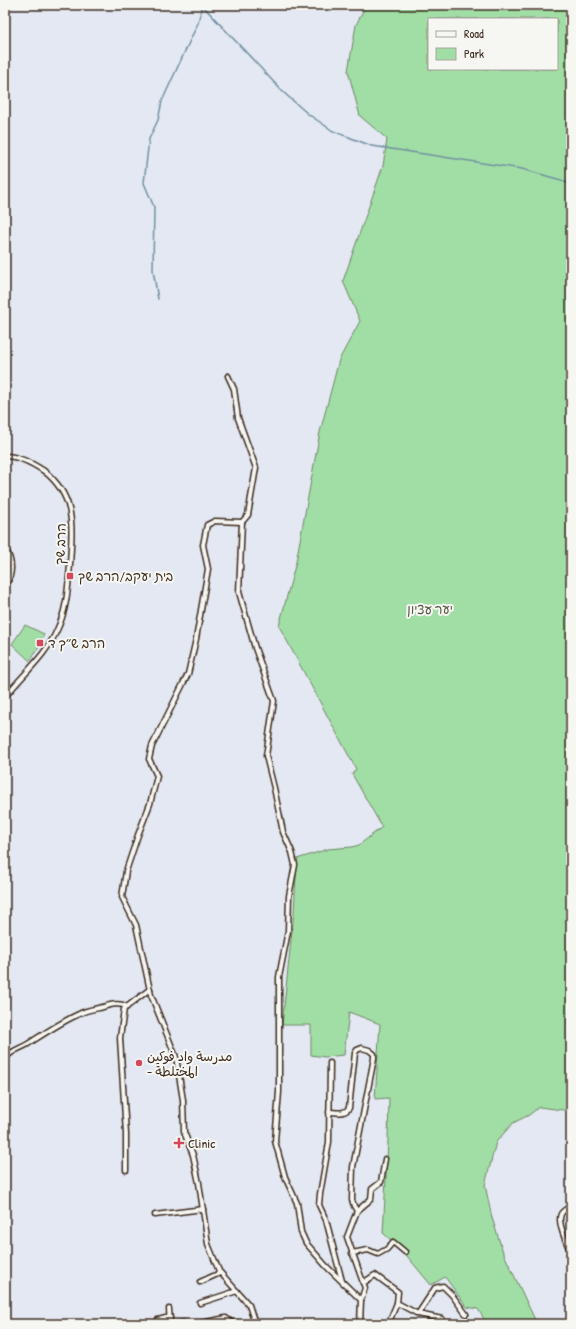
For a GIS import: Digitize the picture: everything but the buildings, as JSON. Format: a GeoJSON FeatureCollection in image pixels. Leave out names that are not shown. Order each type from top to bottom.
{"type":"FeatureCollection","features":[{"type":"Feature","properties":{"kind":"street"},"geometry":{"type":"LineString","coordinates":[[228,376],[234,389],[238,418],[256,468],[248,515],[242,522],[240,592],[255,648],[274,700],[266,756],[283,832],[292,852],[295,865],[289,896],[288,931],[279,977],[279,1092],[275,1141],[285,1177],[297,1203],[301,1232],[306,1243],[326,1266],[361,1300]]}},
{"type":"Feature","properties":{"kind":"street","name":"הרב שך"},"geometry":{"type":"LineString","coordinates":[[5,456],[20,458],[30,462],[54,481],[67,500],[71,514],[72,528],[67,594],[60,624],[46,649],[5,697]]}},
{"type":"Feature","properties":{"kind":"street"},"geometry":{"type":"LineString","coordinates":[[242,522],[215,521],[208,525],[203,545],[208,569],[196,639],[188,674],[152,746],[149,759],[157,776],[150,804],[126,871],[122,896],[136,925],[150,989],[176,1057],[183,1100],[184,1132],[193,1155],[208,1244],[220,1273],[249,1305],[255,1323],[249,1324]]}},
{"type":"Feature","properties":{"kind":"street"},"geometry":{"type":"LineString","coordinates":[[5,548],[10,558],[12,569],[10,579],[5,587]]}},
{"type":"Feature","properties":{"kind":"street"},"geometry":{"type":"LineString","coordinates":[[126,1170],[126,1134],[120,1038],[124,1009],[150,989]]}},
{"type":"Feature","properties":{"kind":"street"},"geometry":{"type":"LineString","coordinates":[[5,1059],[14,1050],[26,1045],[60,1023],[79,1014],[108,1006],[123,1004],[127,1007]]}},
{"type":"Feature","properties":{"kind":"street"},"geometry":{"type":"LineString","coordinates":[[329,1112],[347,1111],[349,1108],[355,1053],[357,1050],[362,1048],[372,1052],[374,1054],[374,1058],[353,1167],[352,1200],[357,1210]]}},
{"type":"Feature","properties":{"kind":"street"},"geometry":{"type":"LineString","coordinates":[[330,1063],[329,1142],[319,1205],[326,1220],[342,1282]]}},
{"type":"Feature","properties":{"kind":"street"},"geometry":{"type":"LineString","coordinates":[[360,1324],[361,1300],[364,1288],[347,1237],[357,1210],[371,1199],[372,1189],[381,1182],[385,1159]]}},
{"type":"Feature","properties":{"kind":"street"},"geometry":{"type":"LineString","coordinates":[[571,1206],[563,1212],[560,1217],[562,1229],[571,1252]]}},
{"type":"Feature","properties":{"kind":"street"},"geometry":{"type":"LineString","coordinates":[[155,1215],[203,1209]]}},
{"type":"Feature","properties":{"kind":"street"},"geometry":{"type":"LineString","coordinates":[[352,1253],[368,1250],[378,1254],[387,1249],[393,1242],[405,1252]]}},
{"type":"Feature","properties":{"kind":"street"},"geometry":{"type":"LineString","coordinates":[[200,1282],[220,1273]]}},
{"type":"Feature","properties":{"kind":"street"},"geometry":{"type":"LineString","coordinates":[[363,1283],[376,1275],[398,1292],[397,1303],[389,1322]]}},
{"type":"Feature","properties":{"kind":"street"},"geometry":{"type":"LineString","coordinates":[[418,1314],[435,1288],[443,1286],[452,1295],[466,1314]]}},
{"type":"Feature","properties":{"kind":"street"},"geometry":{"type":"LineString","coordinates":[[200,1304],[237,1291]]}},
{"type":"Feature","properties":{"kind":"street"},"geometry":{"type":"LineString","coordinates":[[397,1303],[418,1314],[442,1319]]}},
{"type":"Feature","properties":{"kind":"street"},"geometry":{"type":"LineString","coordinates":[[169,1309],[170,1324]]}},
{"type":"Feature","properties":{"kind":"street"},"geometry":{"type":"LineString","coordinates":[[158,1320],[170,1317]]}},
{"type":"Feature","properties":{"kind":"street"},"geometry":{"type":"LineString","coordinates":[[196,1324],[226,1318],[234,1324]]}},
{"type":"Feature","properties":{"kind":"street"},"geometry":{"type":"LineString","coordinates":[[177,1324],[183,1323]]}},
{"type":"Feature","properties":{"kind":"green space","name":"יער עציון"},"geometry":{"type":"Polygon","coordinates":[[[366,5],[571,5],[571,1111],[539,1107],[529,1115],[513,1123],[496,1142],[485,1185],[492,1218],[503,1252],[537,1324],[480,1324],[484,1319],[478,1309],[467,1307],[445,1277],[431,1285],[402,1250],[383,1233],[389,1098],[375,1099],[380,1024],[349,1012],[344,1055],[325,1057],[311,1055],[311,1025],[282,1025],[294,912],[297,859],[328,849],[359,845],[382,827],[352,774],[356,769],[279,626],[296,562],[320,432],[339,360],[360,321],[343,281],[383,166],[387,139],[360,116],[348,71],[356,25],[366,5]]]}},
{"type":"Feature","properties":{"kind":"green space"},"geometry":{"type":"Polygon","coordinates":[[[25,625],[44,634],[30,661],[12,644],[25,625]]]}},
{"type":"Feature","properties":{"kind":"waterway"},"geometry":{"type":"LineString","coordinates":[[202,5],[283,92],[308,114],[333,131],[372,146],[522,169],[561,180],[571,185]]}},
{"type":"Feature","properties":{"kind":"waterway"},"geometry":{"type":"LineString","coordinates":[[158,299],[153,270],[154,207],[144,183],[149,139],[158,120],[162,101],[198,23],[202,6]]}},
{"type":"Feature","properties":{"kind":"place","name":"בית יעקב/הרב שך"},"geometry":{"type":"Point","coordinates":[70,576]}},
{"type":"Feature","properties":{"kind":"place","name":"הרב ש״ך ד"},"geometry":{"type":"Point","coordinates":[40,643]}},
{"type":"Feature","properties":{"kind":"place","name":"مدرسة واد فوكين - المختلطة"},"geometry":{"type":"Point","coordinates":[139,1063]}},
{"type":"Feature","properties":{"kind":"place","name":"Clinic"},"geometry":{"type":"Point","coordinates":[179,1143]}}]}
